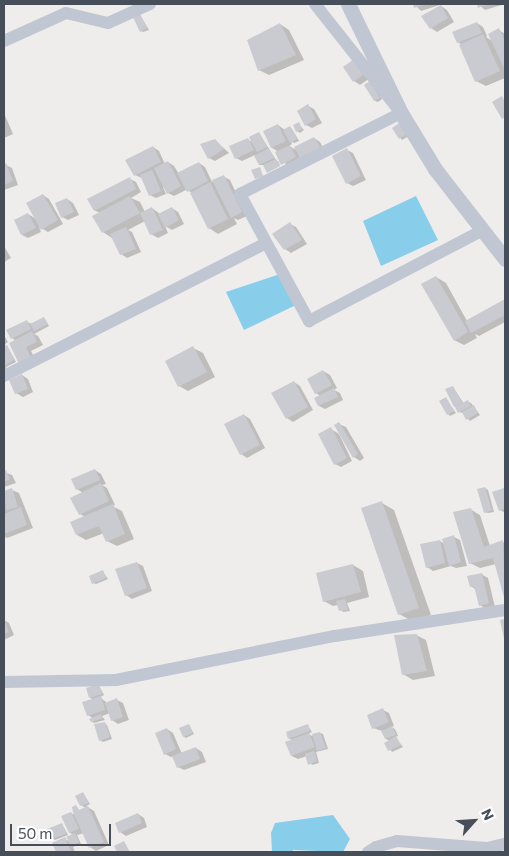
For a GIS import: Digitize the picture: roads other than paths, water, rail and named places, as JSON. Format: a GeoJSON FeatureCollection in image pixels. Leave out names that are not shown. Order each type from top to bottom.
{"type":"FeatureCollection","features":[{"type":"Feature","properties":{"kind":"street"},"geometry":{"type":"LineString","coordinates":[[4,41],[66,13],[108,23],[150,4]]}},
{"type":"Feature","properties":{"kind":"street"},"geometry":{"type":"LineString","coordinates":[[315,4],[401,113]]}},
{"type":"Feature","properties":{"kind":"street"},"geometry":{"type":"LineString","coordinates":[[348,4],[401,113],[435,169],[505,258]]}},
{"type":"Feature","properties":{"kind":"street"},"geometry":{"type":"LineString","coordinates":[[401,113],[240,194],[309,321],[483,230]]}},
{"type":"Feature","properties":{"kind":"street"},"geometry":{"type":"LineString","coordinates":[[4,376],[266,243]]}},
{"type":"Feature","properties":{"kind":"street"},"geometry":{"type":"LineString","coordinates":[[4,682],[116,680],[335,636],[505,610]]}},
{"type":"Feature","properties":{"kind":"street"},"geometry":{"type":"LineString","coordinates":[[368,852],[376,846],[397,841],[487,848],[505,844]]}},
{"type":"Feature","properties":{"kind":"water"},"geometry":{"type":"Polygon","coordinates":[[[416,196],[438,240],[381,266],[363,221],[416,196]]]}},
{"type":"Feature","properties":{"kind":"water"},"geometry":{"type":"Polygon","coordinates":[[[280,274],[298,304],[244,330],[226,292],[280,274]]]}},
{"type":"Feature","properties":{"kind":"water"},"geometry":{"type":"Polygon","coordinates":[[[333,815],[350,839],[343,852],[293,850],[292,852],[272,852],[271,833],[275,823],[333,815]]]}}]}
